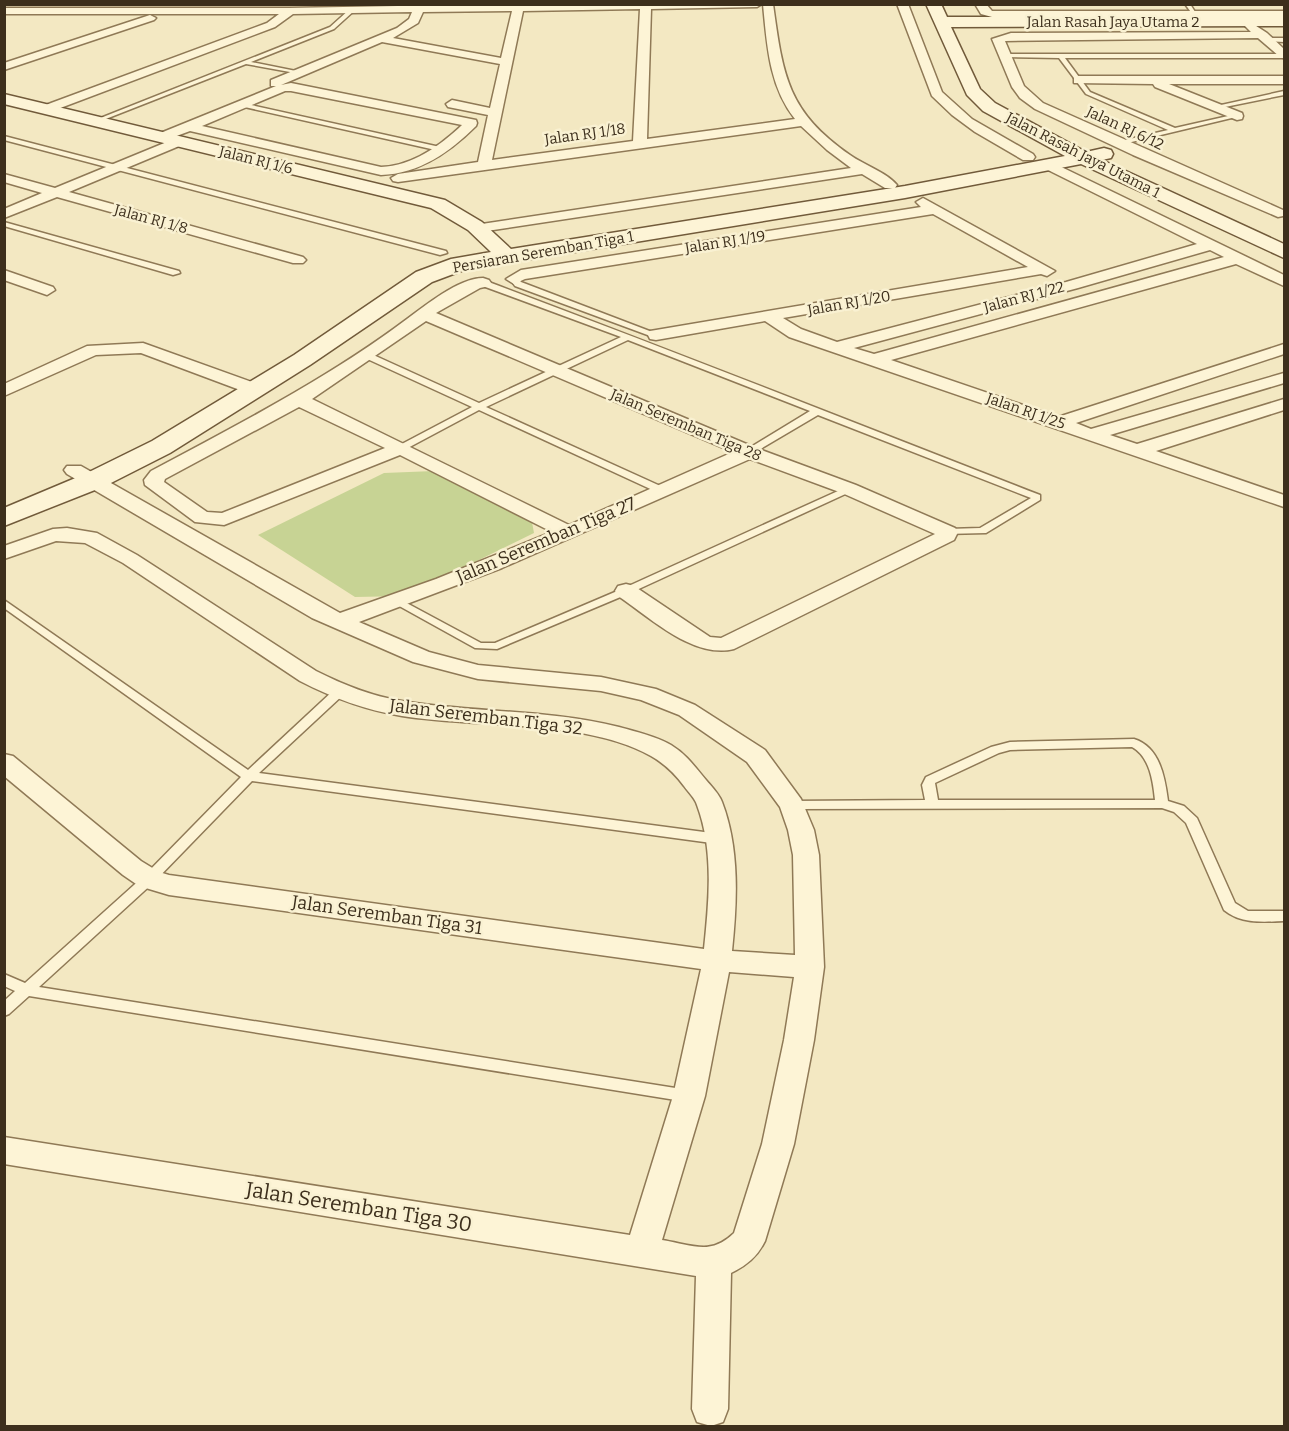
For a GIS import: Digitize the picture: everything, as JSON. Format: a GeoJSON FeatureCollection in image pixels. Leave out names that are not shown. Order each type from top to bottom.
{"type":"FeatureCollection","features":[{"type":"Feature","properties":{"kind":"main road","name":"Jalan Rasah Jaya Utama 1"},"geometry":{"type":"LineString","coordinates":[[933,4],[973,91],[989,107],[1092,150],[1284,236]]}},
{"type":"Feature","properties":{"kind":"main road"},"geometry":{"type":"LineString","coordinates":[[955,4],[968,30]]}},
{"type":"Feature","properties":{"kind":"main road","name":"Jalan Rasah Jaya Utama 2"},"geometry":{"type":"LineString","coordinates":[[1258,31],[1284,21]]}},
{"type":"Feature","properties":{"kind":"main road","name":"Jalan Rasah Jaya Utama 2"},"geometry":{"type":"LineString","coordinates":[[943,25],[968,30],[1258,31],[1284,29]]}},
{"type":"Feature","properties":{"kind":"main road","name":"Jalan Rasah Jaya Utama 1"},"geometry":{"type":"LineString","coordinates":[[1001,94],[1018,108],[1092,150],[1284,252]]}},
{"type":"Feature","properties":{"kind":"main road","name":"Jalan RJ 1/6"},"geometry":{"type":"LineString","coordinates":[[4,99],[96,121],[171,135],[438,204],[475,224],[501,250]]}},
{"type":"Feature","properties":{"kind":"main road","name":"Persiaran Seremban Tiga 1"},"geometry":{"type":"LineString","coordinates":[[897,189],[1028,157],[1092,150]]}},
{"type":"Feature","properties":{"kind":"main road","name":"Persiaran Seremban Tiga 1"},"geometry":{"type":"LineString","coordinates":[[387,277],[434,257],[501,250],[1049,165],[1092,150]]}},
{"type":"Feature","properties":{"kind":"main road"},"geometry":{"type":"LineString","coordinates":[[434,257],[460,246],[470,237],[475,224]]}},
{"type":"Feature","properties":{"kind":"main road","name":"Persiaran Seremban Tiga 1"},"geometry":{"type":"LineString","coordinates":[[4,496],[85,475],[161,447],[302,360],[424,277],[501,250]]}},
{"type":"Feature","properties":{"kind":"main road","name":"Persiaran Seremban Tiga 1"},"geometry":{"type":"LineString","coordinates":[[4,518],[85,475],[259,361]]}},
{"type":"Feature","properties":{"kind":"street"},"geometry":{"type":"LineString","coordinates":[[4,11],[289,11],[757,4]]}},
{"type":"Feature","properties":{"kind":"street"},"geometry":{"type":"LineString","coordinates":[[768,4],[774,52],[786,94],[803,122],[863,170],[1072,285]]}},
{"type":"Feature","properties":{"kind":"street"},"geometry":{"type":"LineString","coordinates":[[902,4],[936,93],[946,105],[972,125],[1028,157]]}},
{"type":"Feature","properties":{"kind":"street"},"geometry":{"type":"LineString","coordinates":[[980,4],[989,14],[1284,14]]}},
{"type":"Feature","properties":{"kind":"street"},"geometry":{"type":"LineString","coordinates":[[640,144],[646,6]]}},
{"type":"Feature","properties":{"kind":"street"},"geometry":{"type":"LineString","coordinates":[[484,165],[518,8]]}},
{"type":"Feature","properties":{"kind":"street"},"geometry":{"type":"LineString","coordinates":[[4,214],[118,168],[171,135],[299,73],[401,30],[414,21],[419,9]]}},
{"type":"Feature","properties":{"kind":"street"},"geometry":{"type":"LineString","coordinates":[[4,16],[21,11]]}},
{"type":"Feature","properties":{"kind":"street"},"geometry":{"type":"LineString","coordinates":[[47,109],[271,25],[283,18],[289,11]]}},
{"type":"Feature","properties":{"kind":"street"},"geometry":{"type":"LineString","coordinates":[[4,67],[169,12]]}},
{"type":"Feature","properties":{"kind":"street"},"geometry":{"type":"LineString","coordinates":[[1258,31],[1284,56]]}},
{"type":"Feature","properties":{"kind":"street","name":"Jalan RJ 6/12"},"geometry":{"type":"LineString","coordinates":[[1258,31],[1003,37],[998,39],[1024,95],[1092,150],[1274,217]]}},
{"type":"Feature","properties":{"kind":"street"},"geometry":{"type":"LineString","coordinates":[[382,39],[506,62]]}},
{"type":"Feature","properties":{"kind":"street"},"geometry":{"type":"LineString","coordinates":[[299,73],[322,78]]}},
{"type":"Feature","properties":{"kind":"street"},"geometry":{"type":"LineString","coordinates":[[1078,80],[1284,80]]}},
{"type":"Feature","properties":{"kind":"street"},"geometry":{"type":"LineString","coordinates":[[1155,80],[1171,90],[1237,116]]}},
{"type":"Feature","properties":{"kind":"street"},"geometry":{"type":"LineString","coordinates":[[171,135],[283,88],[295,87],[471,123],[494,119]]}},
{"type":"Feature","properties":{"kind":"street"},"geometry":{"type":"LineString","coordinates":[[438,101],[494,119]]}},
{"type":"Feature","properties":{"kind":"street","name":"Jalan RJ 1/18"},"geometry":{"type":"LineString","coordinates":[[374,188],[393,175],[803,122]]}},
{"type":"Feature","properties":{"kind":"street"},"geometry":{"type":"LineString","coordinates":[[171,135],[381,171],[393,175],[440,149],[471,123]]}},
{"type":"Feature","properties":{"kind":"street"},"geometry":{"type":"LineString","coordinates":[[1049,165],[1284,281]]}},
{"type":"Feature","properties":{"kind":"street"},"geometry":{"type":"LineString","coordinates":[[475,224],[863,170]]}},
{"type":"Feature","properties":{"kind":"street","name":"Jalan RJ 1/8"},"geometry":{"type":"LineString","coordinates":[[4,178],[298,260]]}},
{"type":"Feature","properties":{"kind":"street","name":"Jalan RJ 1/19"},"geometry":{"type":"LineString","coordinates":[[514,279],[532,273],[936,209]]}},
{"type":"Feature","properties":{"kind":"street","name":"Jalan RJ 1/22"},"geometry":{"type":"LineString","coordinates":[[836,347],[1072,285],[1211,245]]}},
{"type":"Feature","properties":{"kind":"street","name":"Jalan RJ 1/22"},"geometry":{"type":"LineString","coordinates":[[876,359],[1239,258]]}},
{"type":"Feature","properties":{"kind":"street","name":"Jalan RJ 1/20"},"geometry":{"type":"LineString","coordinates":[[656,335],[1042,269]]}},
{"type":"Feature","properties":{"kind":"street"},"geometry":{"type":"LineString","coordinates":[[4,275],[47,290]]}},
{"type":"Feature","properties":{"kind":"street"},"geometry":{"type":"LineString","coordinates":[[401,448],[231,518],[215,520],[202,518],[155,485],[154,480],[299,400],[439,303],[477,283],[483,283]]}},
{"type":"Feature","properties":{"kind":"street","name":"Jalan Seremban Tiga 28"},"geometry":{"type":"LineString","coordinates":[[425,314],[749,452],[849,489],[948,532]]}},
{"type":"Feature","properties":{"kind":"street","name":"Jalan RJ 1/25"},"geometry":{"type":"LineString","coordinates":[[769,317],[795,333],[1284,501]]}},
{"type":"Feature","properties":{"kind":"street"},"geometry":{"type":"LineString","coordinates":[[4,391],[93,350],[143,348],[254,389]]}},
{"type":"Feature","properties":{"kind":"street"},"geometry":{"type":"LineString","coordinates":[[1058,423],[1284,349]]}},
{"type":"Feature","properties":{"kind":"street"},"geometry":{"type":"LineString","coordinates":[[1093,434],[1284,378]]}},
{"type":"Feature","properties":{"kind":"street"},"geometry":{"type":"LineString","coordinates":[[299,400],[401,448],[568,532]]}},
{"type":"Feature","properties":{"kind":"street"},"geometry":{"type":"LineString","coordinates":[[1139,450],[1284,404]]}},
{"type":"Feature","properties":{"kind":"street","name":"Jalan Seremban Tiga 27"},"geometry":{"type":"LineString","coordinates":[[339,621],[397,602],[568,532],[749,452]]}},
{"type":"Feature","properties":{"kind":"street"},"geometry":{"type":"LineString","coordinates":[[85,475],[320,613],[421,657],[478,672],[602,684],[648,694],[687,710],[756,756],[792,806],[806,855],[810,967],[799,1040],[778,1144],[748,1241],[735,1254],[714,1264],[710,1409]]}},
{"type":"Feature","properties":{"kind":"street"},"geometry":{"type":"LineString","coordinates":[[626,591],[702,642],[713,645],[726,644],[947,536],[948,532]]}},
{"type":"Feature","properties":{"kind":"street","name":"Jalan Seremban Tiga 32"},"geometry":{"type":"LineString","coordinates":[[4,553],[53,536],[67,534],[90,537],[130,559],[308,676],[339,692],[403,710],[554,722],[642,741],[663,751],[680,764],[709,801],[719,839],[723,903],[717,961],[689,1096],[642,1251]]}},
{"type":"Feature","properties":{"kind":"street","name":"Jalan Seremban Tiga 31"},"geometry":{"type":"LineString","coordinates":[[4,762],[132,868],[149,879],[169,885],[717,961],[810,967]]}},
{"type":"Feature","properties":{"kind":"street","name":"Jalan Seremban Tiga 30"},"geometry":{"type":"LineString","coordinates":[[4,1150],[714,1264]]}},
{"type":"Feature","properties":{"kind":"lane"},"geometry":{"type":"LineString","coordinates":[[1187,4],[1195,14]]}},
{"type":"Feature","properties":{"kind":"lane"},"geometry":{"type":"LineString","coordinates":[[96,121],[332,28],[352,10]]}},
{"type":"Feature","properties":{"kind":"lane"},"geometry":{"type":"LineString","coordinates":[[1258,31],[1284,40]]}},
{"type":"Feature","properties":{"kind":"lane"},"geometry":{"type":"LineString","coordinates":[[1004,56],[1284,56]]}},
{"type":"Feature","properties":{"kind":"lane"},"geometry":{"type":"LineString","coordinates":[[1061,56],[1092,96],[1174,130]]}},
{"type":"Feature","properties":{"kind":"lane"},"geometry":{"type":"LineString","coordinates":[[246,62],[299,73]]}},
{"type":"Feature","properties":{"kind":"lane"},"geometry":{"type":"LineString","coordinates":[[1215,107],[1284,93]]}},
{"type":"Feature","properties":{"kind":"lane"},"geometry":{"type":"LineString","coordinates":[[242,105],[440,149]]}},
{"type":"Feature","properties":{"kind":"lane"},"geometry":{"type":"LineString","coordinates":[[1092,150],[1237,116]]}},
{"type":"Feature","properties":{"kind":"lane"},"geometry":{"type":"LineString","coordinates":[[4,138],[434,257]]}},
{"type":"Feature","properties":{"kind":"lane"},"geometry":{"type":"LineString","coordinates":[[4,224],[176,273]]}},
{"type":"Feature","properties":{"kind":"lane"},"geometry":{"type":"LineString","coordinates":[[514,279],[518,284],[656,335]]}},
{"type":"Feature","properties":{"kind":"lane"},"geometry":{"type":"LineString","coordinates":[[483,283],[628,337],[1036,497],[1035,500],[982,531],[948,532]]}},
{"type":"Feature","properties":{"kind":"lane"},"geometry":{"type":"LineString","coordinates":[[401,448],[477,406],[552,369],[628,337]]}},
{"type":"Feature","properties":{"kind":"lane"},"geometry":{"type":"LineString","coordinates":[[366,355],[663,491]]}},
{"type":"Feature","properties":{"kind":"lane"},"geometry":{"type":"LineString","coordinates":[[749,452],[818,411]]}},
{"type":"Feature","properties":{"kind":"lane"},"geometry":{"type":"LineString","coordinates":[[397,602],[479,646],[488,647],[508,642],[849,489]]}},
{"type":"Feature","properties":{"kind":"lane"},"geometry":{"type":"LineString","coordinates":[[4,603],[249,776],[719,839]]}},
{"type":"Feature","properties":{"kind":"lane"},"geometry":{"type":"LineString","coordinates":[[4,1010],[149,879],[249,776],[339,692]]}},
{"type":"Feature","properties":{"kind":"lane"},"geometry":{"type":"LineString","coordinates":[[932,804],[928,785],[930,780],[995,750],[1025,745],[1134,743],[1142,746],[1146,751],[1157,776],[1162,804]]}},
{"type":"Feature","properties":{"kind":"lane"},"geometry":{"type":"LineString","coordinates":[[792,806],[1162,804],[1179,809],[1192,821],[1229,906],[1236,913],[1250,916],[1284,916]]}},
{"type":"Feature","properties":{"kind":"lane"},"geometry":{"type":"LineString","coordinates":[[4,979],[26,990],[689,1096]]}},
{"type":"Feature","properties":{"kind":"green space"},"geometry":{"type":"Polygon","coordinates":[[[434,471],[531,517],[534,533],[405,596],[355,597],[258,535],[384,473],[434,471]]]}}]}
